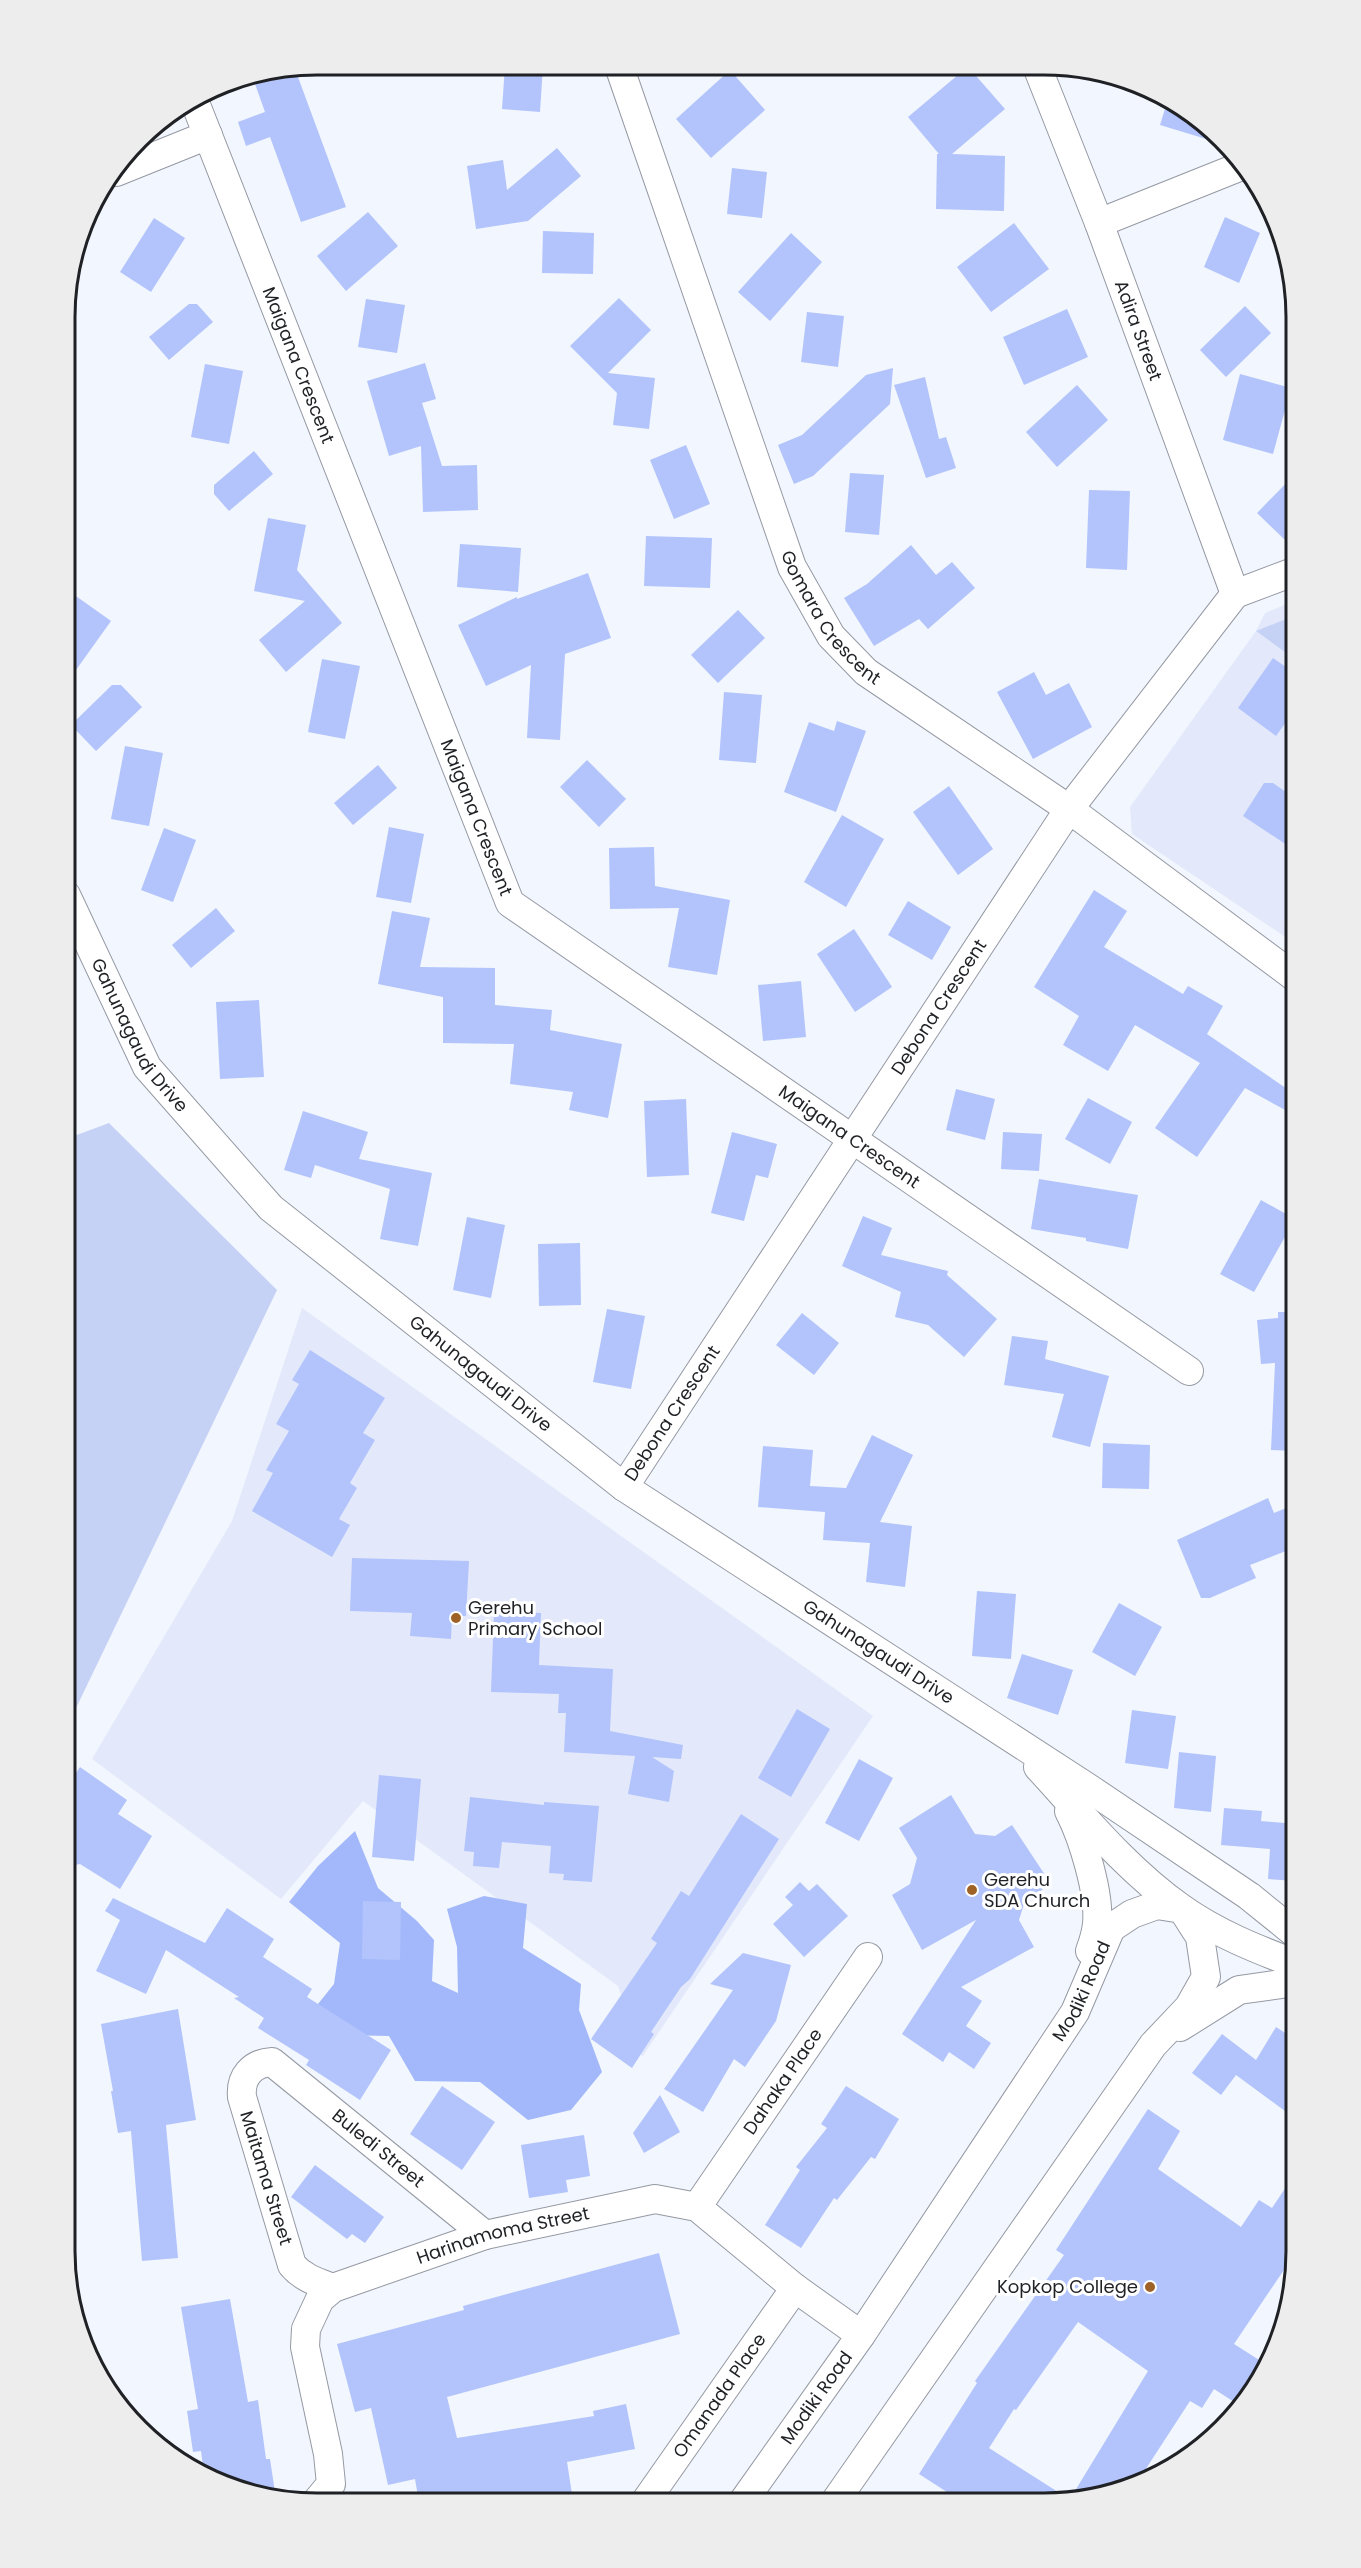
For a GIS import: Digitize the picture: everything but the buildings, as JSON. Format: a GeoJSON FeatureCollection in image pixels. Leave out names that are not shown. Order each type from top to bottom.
{"type":"FeatureCollection","features":[{"type":"Feature","properties":{"kind":"street","name":"Gomara Crescent"},"geometry":{"type":"LineString","coordinates":[[621,75],[792,567],[831,636],[866,672],[1069,809],[1286,971]]}},
{"type":"Feature","properties":{"kind":"street","name":"Adira Street"},"geometry":{"type":"LineString","coordinates":[[1040,75],[1099,223],[1235,594]]}},
{"type":"Feature","properties":{"kind":"street","name":"Maigana Crescent"},"geometry":{"type":"LineString","coordinates":[[197,107],[510,903],[1188,1371]]}},
{"type":"Feature","properties":{"kind":"street"},"geometry":{"type":"LineString","coordinates":[[127,168],[208,135]]}},
{"type":"Feature","properties":{"kind":"street"},"geometry":{"type":"LineString","coordinates":[[1099,223],[1235,169]]}},
{"type":"Feature","properties":{"kind":"street"},"geometry":{"type":"LineString","coordinates":[[1235,594],[1286,575]]}},
{"type":"Feature","properties":{"kind":"street","name":"Debona Crescent"},"geometry":{"type":"LineString","coordinates":[[624,1487],[1069,809],[1235,594]]}},
{"type":"Feature","properties":{"kind":"street","name":"Gahunagaudi Drive"},"geometry":{"type":"LineString","coordinates":[[75,914],[147,1067],[271,1208],[624,1487],[1087,1787],[1249,1896],[1286,1926]]}},
{"type":"Feature","properties":{"kind":"street"},"geometry":{"type":"LineString","coordinates":[[1012,1739],[1065,1803],[1080,1833],[1092,1877],[1097,1923],[1075,2012]]}},
{"type":"Feature","properties":{"kind":"street","name":"Gahunagaudi Drive"},"geometry":{"type":"LineString","coordinates":[[1012,1739],[1105,1839],[1153,1886],[1182,1909],[1239,1942],[1286,1960]]}},
{"type":"Feature","properties":{"kind":"street","name":"Modiki Road"},"geometry":{"type":"LineString","coordinates":[[749,2493],[861,2335],[1075,2012],[1111,1928],[1132,1914],[1157,1905],[1182,1909]]}},
{"type":"Feature","properties":{"kind":"street"},"geometry":{"type":"LineString","coordinates":[[841,2493],[1152,2045],[1189,2007],[1206,1977],[1200,1937],[1182,1909]]}},
{"type":"Feature","properties":{"kind":"street","name":"Dahaka Place"},"geometry":{"type":"LineString","coordinates":[[697,2208],[868,1956]]}},
{"type":"Feature","properties":{"kind":"street"},"geometry":{"type":"LineString","coordinates":[[1152,2045],[1239,1990],[1286,1984]]}},
{"type":"Feature","properties":{"kind":"street","name":"Buledi Street"},"geometry":{"type":"LineString","coordinates":[[273,2062],[485,2235]]}},
{"type":"Feature","properties":{"kind":"street","name":"Maitama Street"},"geometry":{"type":"LineString","coordinates":[[273,2062],[255,2066],[248,2072],[243,2080],[242,2097],[292,2265],[298,2273],[310,2280],[333,2288]]}},
{"type":"Feature","properties":{"kind":"street","name":"Harinamoma Street"},"geometry":{"type":"LineString","coordinates":[[333,2288],[485,2235],[655,2199],[697,2208],[795,2288],[861,2335]]}},
{"type":"Feature","properties":{"kind":"street"},"geometry":{"type":"LineString","coordinates":[[323,2493],[330,2484],[328,2454],[305,2348],[306,2329],[320,2299],[333,2288]]}},
{"type":"Feature","properties":{"kind":"street","name":"Omanada Place"},"geometry":{"type":"LineString","coordinates":[[651,2493],[795,2288]]}},
{"type":"Feature","properties":{"kind":"shaded area"},"geometry":{"type":"Polygon","coordinates":[[[1286,604],[1286,937],[1132,834],[1130,807],[1256,631],[1265,613],[1286,604]]]}},
{"type":"Feature","properties":{"kind":"shaded area"},"geometry":{"type":"Polygon","coordinates":[[[1286,619],[1286,653],[1256,631],[1286,619]]]}},
{"type":"Feature","properties":{"kind":"shaded area"},"geometry":{"type":"Polygon","coordinates":[[[109,1123],[277,1290],[75,1710],[75,1136],[109,1123]]]}},
{"type":"Feature","properties":{"kind":"shaded area","name":"Gerehu Primary School"},"geometry":{"type":"Polygon","coordinates":[[[302,1308],[873,1716],[642,2057],[618,1986],[363,1801],[281,1899],[92,1759],[232,1521],[302,1308]]]}},
{"type":"Feature","properties":{"kind":"shaded area"},"geometry":{"type":"Polygon","coordinates":[[[355,1831],[378,1888],[417,1921],[434,1940],[432,1981],[458,1993],[457,1947],[447,1909],[484,1896],[527,1904],[523,1948],[581,1984],[579,2010],[602,2072],[571,2110],[528,2120],[480,2082],[415,2081],[389,2036],[294,2034],[334,1984],[340,1943],[289,1902],[318,1866],[355,1831]]]}},
{"type":"Feature","properties":{"kind":"place","name":"Gerehu Primary School"},"geometry":{"type":"Point","coordinates":[456,1618]}},
{"type":"Feature","properties":{"kind":"place","name":"Gerehu SDA Church"},"geometry":{"type":"Point","coordinates":[972,1890]}},
{"type":"Feature","properties":{"kind":"place","name":"Kopkop College"},"geometry":{"type":"Point","coordinates":[1150,2287]}}]}
